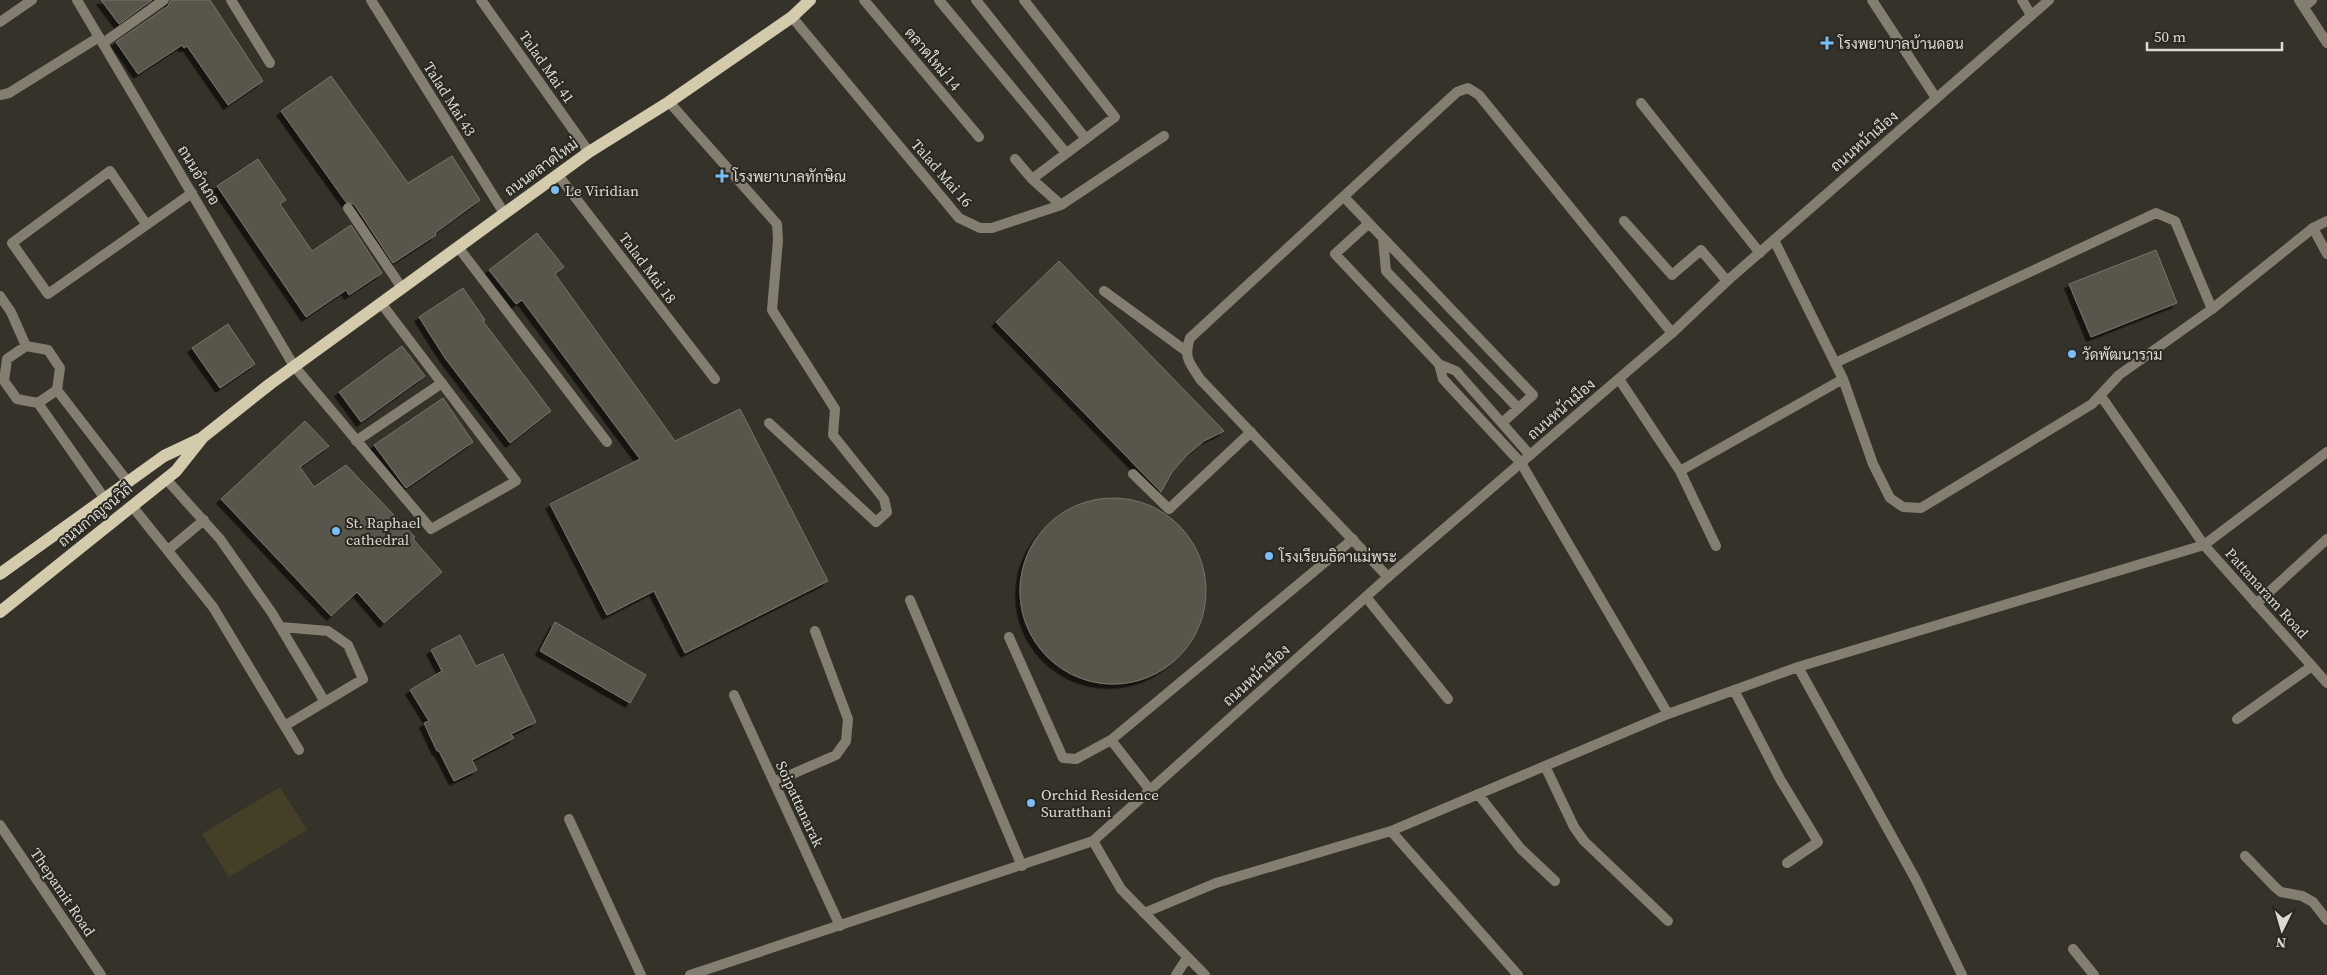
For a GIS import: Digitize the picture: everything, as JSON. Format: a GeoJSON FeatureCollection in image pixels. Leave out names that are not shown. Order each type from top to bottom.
{"type":"FeatureCollection","features":[{"type":"Feature","properties":{"kind":"main road","name":"ถนนตลาดใหม่"},"geometry":{"type":"LineString","coordinates":[[294,366],[589,152],[669,102],[792,17],[810,0]]}},
{"type":"Feature","properties":{"kind":"main road","name":"ถนนกาญจนวิถี"},"geometry":{"type":"LineString","coordinates":[[0,574],[164,456],[203,437],[294,366]]}},
{"type":"Feature","properties":{"kind":"main road","name":"ถนนกาญจนวิถี"},"geometry":{"type":"LineString","coordinates":[[0,612],[166,479],[176,470],[203,437]]}},
{"type":"Feature","properties":{"kind":"street"},"geometry":{"type":"LineString","coordinates":[[0,22],[32,0]]}},
{"type":"Feature","properties":{"kind":"street","name":"ถนนอำเภอ"},"geometry":{"type":"LineString","coordinates":[[77,0],[294,366],[431,529],[516,480],[442,383]]}},
{"type":"Feature","properties":{"kind":"street"},"geometry":{"type":"LineString","coordinates":[[0,95],[9,93],[101,40],[164,0]]}},
{"type":"Feature","properties":{"kind":"street"},"geometry":{"type":"LineString","coordinates":[[231,0],[270,63]]}},
{"type":"Feature","properties":{"kind":"street","name":"Talad Mai 43"},"geometry":{"type":"LineString","coordinates":[[371,0],[504,213]]}},
{"type":"Feature","properties":{"kind":"street","name":"Talad Mai 41"},"geometry":{"type":"LineString","coordinates":[[481,0],[589,152]]}},
{"type":"Feature","properties":{"kind":"street","name":"ตลาดใหม่ 14"},"geometry":{"type":"LineString","coordinates":[[864,0],[979,137]]}},
{"type":"Feature","properties":{"kind":"street"},"geometry":{"type":"LineString","coordinates":[[939,0],[1066,153]]}},
{"type":"Feature","properties":{"kind":"street"},"geometry":{"type":"LineString","coordinates":[[976,0],[1086,138]]}},
{"type":"Feature","properties":{"kind":"street"},"geometry":{"type":"LineString","coordinates":[[1024,0],[1115,117],[1032,179]]}},
{"type":"Feature","properties":{"kind":"street"},"geometry":{"type":"LineString","coordinates":[[1872,0],[1936,98]]}},
{"type":"Feature","properties":{"kind":"street"},"geometry":{"type":"LineString","coordinates":[[2022,0],[2031,16]]}},
{"type":"Feature","properties":{"kind":"street","name":"ถนนหน้าเมือง"},"geometry":{"type":"LineString","coordinates":[[1093,841],[1388,577],[1672,333],[1774,240],[2049,0]]}},
{"type":"Feature","properties":{"kind":"street"},"geometry":{"type":"LineString","coordinates":[[2305,2],[2327,43]]}},
{"type":"Feature","properties":{"kind":"street","name":"Talad Mai 16"},"geometry":{"type":"LineString","coordinates":[[792,17],[959,218],[980,228],[992,228],[1061,205],[1164,136]]}},
{"type":"Feature","properties":{"kind":"street"},"geometry":{"type":"LineString","coordinates":[[1388,577],[1200,379],[1189,362],[1186,351],[1190,338],[1457,92],[1468,88],[1479,95],[1672,333]]}},
{"type":"Feature","properties":{"kind":"street"},"geometry":{"type":"LineString","coordinates":[[669,102],[776,224],[778,240],[772,310],[835,409],[833,435],[884,499],[887,512],[876,522],[770,423]]}},
{"type":"Feature","properties":{"kind":"street"},"geometry":{"type":"LineString","coordinates":[[1641,103],[1760,253]]}},
{"type":"Feature","properties":{"kind":"street"},"geometry":{"type":"LineString","coordinates":[[1016,159],[1032,179],[1061,205]]}},
{"type":"Feature","properties":{"kind":"street"},"geometry":{"type":"LineString","coordinates":[[146,224],[110,171],[12,243],[48,294],[192,193]]}},
{"type":"Feature","properties":{"kind":"street","name":"Talad Mai 18"},"geometry":{"type":"LineString","coordinates":[[558,175],[714,379]]}},
{"type":"Feature","properties":{"kind":"street"},"geometry":{"type":"LineString","coordinates":[[1344,197],[1533,395],[1502,423]]}},
{"type":"Feature","properties":{"kind":"street"},"geometry":{"type":"LineString","coordinates":[[348,208],[402,288]]}},
{"type":"Feature","properties":{"kind":"street"},"geometry":{"type":"LineString","coordinates":[[1835,363],[2156,213],[2175,221],[2212,309]]}},
{"type":"Feature","properties":{"kind":"street"},"geometry":{"type":"LineString","coordinates":[[1624,221],[1672,275],[1701,250],[1728,281]]}},
{"type":"Feature","properties":{"kind":"street"},"geometry":{"type":"LineString","coordinates":[[1774,240],[1843,380],[1873,464],[1890,498],[1903,507],[1921,508],[2092,404],[2119,375],[2212,309],[2313,228],[2327,221]]}},
{"type":"Feature","properties":{"kind":"street"},"geometry":{"type":"LineString","coordinates":[[1368,224],[1335,254],[1439,364],[1456,371],[1530,455]]}},
{"type":"Feature","properties":{"kind":"street"},"geometry":{"type":"LineString","coordinates":[[2313,228],[2327,254]]}},
{"type":"Feature","properties":{"kind":"street"},"geometry":{"type":"LineString","coordinates":[[1383,240],[1386,271],[1518,408]]}},
{"type":"Feature","properties":{"kind":"street"},"geometry":{"type":"LineString","coordinates":[[458,247],[607,442]]}},
{"type":"Feature","properties":{"kind":"street"},"geometry":{"type":"LineString","coordinates":[[1104,291],[1186,351]]}},
{"type":"Feature","properties":{"kind":"street"},"geometry":{"type":"LineString","coordinates":[[0,296],[11,312],[26,346]]}},
{"type":"Feature","properties":{"kind":"street"},"geometry":{"type":"LineString","coordinates":[[356,441],[442,383],[381,303]]}},
{"type":"Feature","properties":{"kind":"street"},"geometry":{"type":"LineString","coordinates":[[57,390],[38,403],[16,399],[2,381],[7,359],[26,346],[48,350],[60,368],[57,390],[128,482]]}},
{"type":"Feature","properties":{"kind":"street"},"geometry":{"type":"LineString","coordinates":[[1439,364],[1443,379],[1521,463],[1668,714]]}},
{"type":"Feature","properties":{"kind":"street"},"geometry":{"type":"LineString","coordinates":[[1619,379],[1680,471],[1716,546]]}},
{"type":"Feature","properties":{"kind":"street"},"geometry":{"type":"LineString","coordinates":[[1680,471],[1843,380]]}},
{"type":"Feature","properties":{"kind":"street","name":"Pattanaram Road"},"geometry":{"type":"LineString","coordinates":[[2101,396],[2204,545],[2327,683]]}},
{"type":"Feature","properties":{"kind":"street"},"geometry":{"type":"LineString","coordinates":[[38,403],[104,499]]}},
{"type":"Feature","properties":{"kind":"street"},"geometry":{"type":"LineString","coordinates":[[1133,474],[1169,509],[1251,432]]}},
{"type":"Feature","properties":{"kind":"street"},"geometry":{"type":"LineString","coordinates":[[1144,913],[1224,880],[1391,831],[1668,714],[1798,667],[2204,545],[2327,452]]}},
{"type":"Feature","properties":{"kind":"street"},"geometry":{"type":"LineString","coordinates":[[166,479],[220,539],[281,627],[325,702]]}},
{"type":"Feature","properties":{"kind":"street"},"geometry":{"type":"LineString","coordinates":[[132,506],[213,607],[286,725],[299,750]]}},
{"type":"Feature","properties":{"kind":"street"},"geometry":{"type":"LineString","coordinates":[[168,550],[204,520]]}},
{"type":"Feature","properties":{"kind":"street"},"geometry":{"type":"LineString","coordinates":[[2256,604],[2327,539]]}},
{"type":"Feature","properties":{"kind":"street"},"geometry":{"type":"LineString","coordinates":[[1009,637],[1063,758],[1076,759],[1111,740],[1353,540]]}},
{"type":"Feature","properties":{"kind":"street"},"geometry":{"type":"LineString","coordinates":[[1366,597],[1448,700]]}},
{"type":"Feature","properties":{"kind":"street"},"geometry":{"type":"LineString","coordinates":[[910,600],[1022,866]]}},
{"type":"Feature","properties":{"kind":"street"},"geometry":{"type":"LineString","coordinates":[[281,627],[328,631],[348,645],[363,679],[286,725]]}},
{"type":"Feature","properties":{"kind":"street"},"geometry":{"type":"LineString","coordinates":[[774,782],[836,755],[846,741],[848,719],[815,631]]}},
{"type":"Feature","properties":{"kind":"street"},"geometry":{"type":"LineString","coordinates":[[2237,719],[2312,666]]}},
{"type":"Feature","properties":{"kind":"street"},"geometry":{"type":"LineString","coordinates":[[1798,667],[1916,880],[1962,975]]}},
{"type":"Feature","properties":{"kind":"street"},"geometry":{"type":"LineString","coordinates":[[1734,690],[1780,779],[1818,842],[1787,863]]}},
{"type":"Feature","properties":{"kind":"street","name":"Soipattanarak"},"geometry":{"type":"LineString","coordinates":[[734,695],[840,926]]}},
{"type":"Feature","properties":{"kind":"street"},"geometry":{"type":"LineString","coordinates":[[1111,740],[1150,790]]}},
{"type":"Feature","properties":{"kind":"street"},"geometry":{"type":"LineString","coordinates":[[1545,766],[1574,827],[1584,841],[1668,921]]}},
{"type":"Feature","properties":{"kind":"street"},"geometry":{"type":"LineString","coordinates":[[1478,794],[1521,849],[1555,882]]}},
{"type":"Feature","properties":{"kind":"street"},"geometry":{"type":"LineString","coordinates":[[569,819],[641,975]]}},
{"type":"Feature","properties":{"kind":"street","name":"Thepamit Road"},"geometry":{"type":"LineString","coordinates":[[0,825],[101,975]]}},
{"type":"Feature","properties":{"kind":"street"},"geometry":{"type":"LineString","coordinates":[[1391,831],[1518,975]]}},
{"type":"Feature","properties":{"kind":"street"},"geometry":{"type":"LineString","coordinates":[[690,975],[1093,841],[1121,889],[1205,975]]}},
{"type":"Feature","properties":{"kind":"street"},"geometry":{"type":"LineString","coordinates":[[2245,856],[2281,892],[2302,896],[2313,902],[2327,920]]}},
{"type":"Feature","properties":{"kind":"street"},"geometry":{"type":"LineString","coordinates":[[2073,949],[2094,975]]}},
{"type":"Feature","properties":{"kind":"street"},"geometry":{"type":"LineString","coordinates":[[1176,975],[1188,958]]}},
{"type":"Feature","properties":{"kind":"shaded area"},"geometry":{"type":"Polygon","coordinates":[[[280,787],[307,830],[229,877],[202,834],[280,787]]]}},
{"type":"Feature","properties":{"kind":"building"},"geometry":{"type":"Polygon","coordinates":[[[101,0],[152,0],[119,24],[101,0]]]}},
{"type":"Feature","properties":{"kind":"building"},"geometry":{"type":"Polygon","coordinates":[[[171,0],[210,0],[263,81],[228,105],[187,46],[184,48],[182,45],[138,74],[116,42],[168,6],[171,0]]]}},
{"type":"Feature","properties":{"kind":"building"},"geometry":{"type":"Polygon","coordinates":[[[331,76],[408,183],[452,156],[480,200],[435,233],[436,235],[393,263],[354,204],[346,202],[281,111],[331,76]]]}},
{"type":"Feature","properties":{"kind":"building"},"geometry":{"type":"Polygon","coordinates":[[[258,159],[286,200],[280,204],[312,251],[351,225],[382,273],[349,295],[346,290],[306,317],[217,186],[258,159]]]}},
{"type":"Feature","properties":{"kind":"building"},"geometry":{"type":"Polygon","coordinates":[[[537,233],[564,267],[555,274],[675,441],[740,409],[828,581],[685,653],[654,591],[607,615],[550,504],[640,459],[522,300],[516,304],[489,270],[537,233]]]}},
{"type":"Feature","properties":{"kind":"building"},"geometry":{"type":"Polygon","coordinates":[[[2156,250],[2177,303],[2091,337],[2069,284],[2156,250]]]}},
{"type":"Feature","properties":{"kind":"building"},"geometry":{"type":"Polygon","coordinates":[[[1059,261],[1224,431],[1204,441],[1187,455],[1172,472],[1161,492],[996,322],[1059,261]]]}},
{"type":"Feature","properties":{"kind":"building"},"geometry":{"type":"Polygon","coordinates":[[[463,288],[485,320],[483,321],[551,411],[510,443],[445,358],[419,317],[463,288]]]}},
{"type":"Feature","properties":{"kind":"building"},"geometry":{"type":"Polygon","coordinates":[[[228,324],[255,364],[220,388],[192,348],[228,324]]]}},
{"type":"Feature","properties":{"kind":"building"},"geometry":{"type":"Polygon","coordinates":[[[402,346],[425,376],[361,422],[339,392],[402,346]]]}},
{"type":"Feature","properties":{"kind":"building"},"geometry":{"type":"Polygon","coordinates":[[[443,398],[473,442],[406,488],[374,445],[443,398]]]}},
{"type":"Feature","properties":{"kind":"building"},"geometry":{"type":"Polygon","coordinates":[[[305,421],[329,446],[300,467],[314,487],[346,465],[415,537],[413,539],[442,572],[384,623],[357,592],[331,616],[221,499],[305,421]]]}},
{"type":"Feature","properties":{"kind":"building"},"geometry":{"type":"Polygon","coordinates":[[[1113,498],[1149,505],[1179,525],[1199,555],[1206,591],[1199,627],[1179,657],[1149,677],[1113,684],[1077,677],[1047,657],[1027,627],[1020,591],[1027,555],[1047,525],[1077,505],[1113,498]]]}},
{"type":"Feature","properties":{"kind":"building"},"geometry":{"type":"Polygon","coordinates":[[[555,622],[646,675],[630,703],[540,651],[555,622]]]}},
{"type":"Feature","properties":{"kind":"building"},"geometry":{"type":"Polygon","coordinates":[[[460,635],[476,666],[503,654],[536,722],[511,734],[514,738],[472,760],[477,770],[454,781],[424,723],[429,721],[410,690],[442,671],[431,650],[460,635]]]}},
{"type":"Feature","properties":{"kind":"place","name":"โรงพยาบาลบ้านดอน"},"geometry":{"type":"Point","coordinates":[1827,43]}},
{"type":"Feature","properties":{"kind":"place","name":"โรงพยาบาลทักษิณ"},"geometry":{"type":"Point","coordinates":[722,176]}},
{"type":"Feature","properties":{"kind":"place","name":"Le Viridian"},"geometry":{"type":"Point","coordinates":[555,190]}},
{"type":"Feature","properties":{"kind":"place","name":"วัดพัฒนาราม"},"geometry":{"type":"Point","coordinates":[2072,354]}},
{"type":"Feature","properties":{"kind":"place","name":"St. Raphael cathedral"},"geometry":{"type":"Point","coordinates":[336,531]}},
{"type":"Feature","properties":{"kind":"place","name":"โรงเรียนธิดาแม่พระ"},"geometry":{"type":"Point","coordinates":[1269,556]}},
{"type":"Feature","properties":{"kind":"place","name":"Orchid Residence Suratthani"},"geometry":{"type":"Point","coordinates":[1031,803]}}]}
